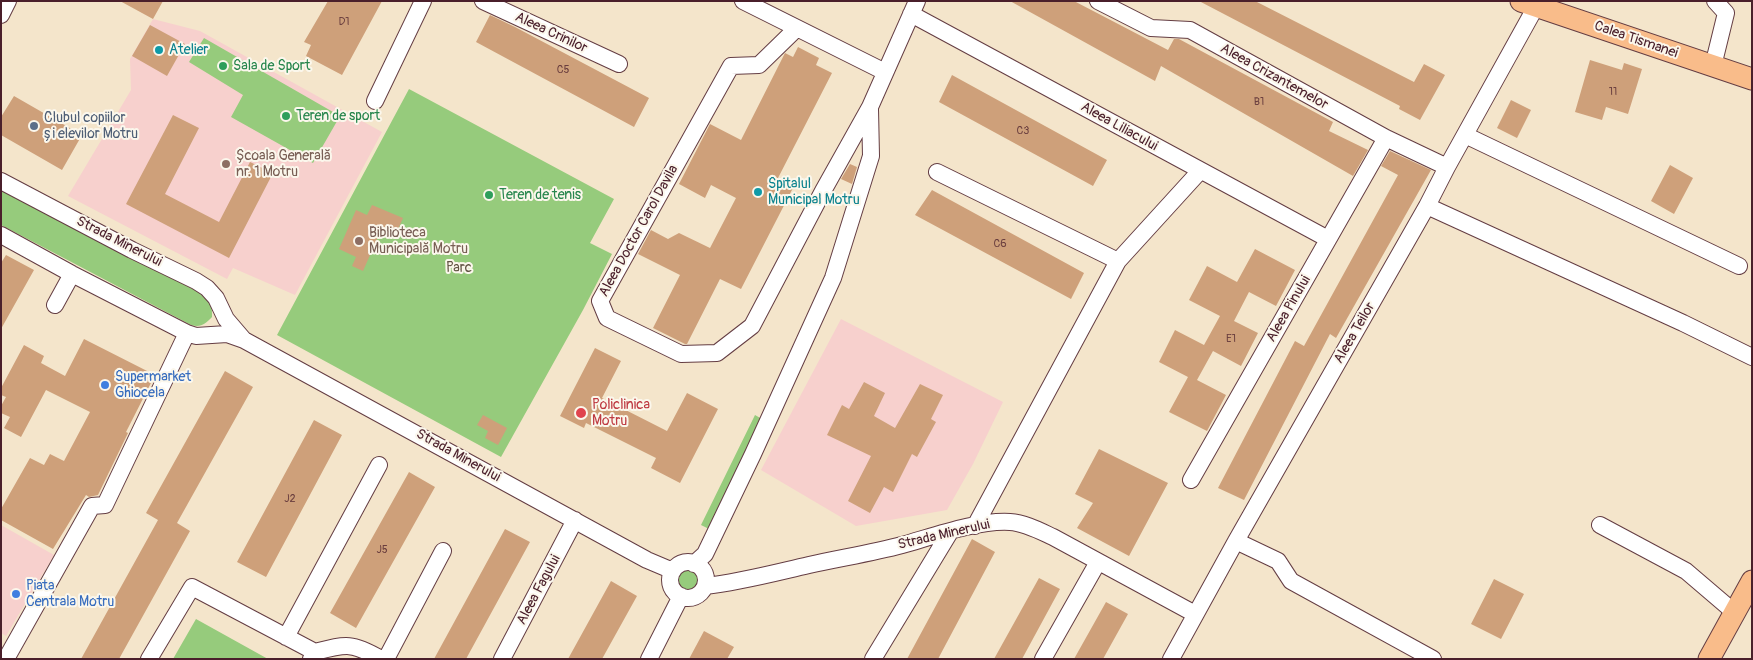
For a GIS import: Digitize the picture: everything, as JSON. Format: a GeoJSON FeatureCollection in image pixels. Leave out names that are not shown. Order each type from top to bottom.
{"type":"FeatureCollection","features":[{"type":"Feature","properties":{"kind":"main road","name":"Calea Tismanei"},"geometry":{"type":"LineString","coordinates":[[1532,3],[1752,80]]}},
{"type":"Feature","properties":{"kind":"main road"},"geometry":{"type":"LineString","coordinates":[[1711,658],[1752,581]]}},
{"type":"Feature","properties":{"kind":"street"},"geometry":{"type":"LineString","coordinates":[[1,15],[8,1]]}},
{"type":"Feature","properties":{"kind":"street"},"geometry":{"type":"LineString","coordinates":[[376,101],[423,1]]}},
{"type":"Feature","properties":{"kind":"street","name":"Aleea Crinilor"},"geometry":{"type":"LineString","coordinates":[[483,1],[619,64]]}},
{"type":"Feature","properties":{"kind":"street"},"geometry":{"type":"LineString","coordinates":[[744,1],[885,72]]}},
{"type":"Feature","properties":{"kind":"street","name":"Aleea Crizantemelor"},"geometry":{"type":"LineString","coordinates":[[1098,1],[1151,28],[1190,30],[1386,138],[1447,167]]}},
{"type":"Feature","properties":{"kind":"street"},"geometry":{"type":"LineString","coordinates":[[1712,66],[1726,13],[1715,1]]}},
{"type":"Feature","properties":{"kind":"street","name":"Aleea Teilor"},"geometry":{"type":"LineString","coordinates":[[1171,659],[1427,206],[1532,3]]}},
{"type":"Feature","properties":{"kind":"street","name":"Aleea Doctor Carol Davila"},"geometry":{"type":"LineString","coordinates":[[797,28],[759,65],[731,66],[600,301],[607,318],[681,354],[717,353],[752,326],[823,191],[870,107],[914,8]]}},
{"type":"Feature","properties":{"kind":"street","name":"Aleea Liliacului"},"geometry":{"type":"LineString","coordinates":[[914,8],[1200,171],[1328,240]]}},
{"type":"Feature","properties":{"kind":"street","name":"Aleea Doctor Carol Davila"},"geometry":{"type":"LineString","coordinates":[[694,564],[705,554],[708,548],[833,278],[871,156],[870,107]]}},
{"type":"Feature","properties":{"kind":"street"},"geometry":{"type":"LineString","coordinates":[[1465,135],[1739,266]]}},
{"type":"Feature","properties":{"kind":"street","name":"Aleea Pinului"},"geometry":{"type":"LineString","coordinates":[[1191,480],[1386,138]]}},
{"type":"Feature","properties":{"kind":"street"},"geometry":{"type":"LineString","coordinates":[[975,526],[1118,261],[1200,171]]}},
{"type":"Feature","properties":{"kind":"street"},"geometry":{"type":"LineString","coordinates":[[937,172],[1118,261]]}},
{"type":"Feature","properties":{"kind":"street","name":"Strada Minerului"},"geometry":{"type":"LineString","coordinates":[[1,181],[207,288],[216,298],[226,319],[244,340]]}},
{"type":"Feature","properties":{"kind":"street"},"geometry":{"type":"LineString","coordinates":[[1427,206],[1683,323],[1752,357]]}},
{"type":"Feature","properties":{"kind":"street","name":"Strada Minerului"},"geometry":{"type":"LineString","coordinates":[[1,235],[187,333],[196,336],[227,334],[244,340],[647,560],[673,572]]}},
{"type":"Feature","properties":{"kind":"street"},"geometry":{"type":"LineString","coordinates":[[55,304],[72,274]]}},
{"type":"Feature","properties":{"kind":"street"},"geometry":{"type":"LineString","coordinates":[[1,656],[6,659],[92,506],[105,505],[187,333]]}},
{"type":"Feature","properties":{"kind":"street"},"geometry":{"type":"LineString","coordinates":[[286,637],[379,465]]}},
{"type":"Feature","properties":{"kind":"street","name":"Aleea Fagului"},"geometry":{"type":"LineString","coordinates":[[502,659],[575,520]]}},
{"type":"Feature","properties":{"kind":"street","name":"Strada Minerului"},"geometry":{"type":"LineString","coordinates":[[705,586],[736,582],[882,550],[993,522],[1012,522],[1053,537],[1195,614]]}},
{"type":"Feature","properties":{"kind":"street"},"geometry":{"type":"LineString","coordinates":[[1600,525],[1686,571],[1734,612]]}},
{"type":"Feature","properties":{"kind":"street"},"geometry":{"type":"LineString","coordinates":[[873,659],[950,532]]}},
{"type":"Feature","properties":{"kind":"street"},"geometry":{"type":"LineString","coordinates":[[1236,541],[1278,561],[1291,581],[1433,659]]}},
{"type":"Feature","properties":{"kind":"street"},"geometry":{"type":"LineString","coordinates":[[386,659],[443,551]]}},
{"type":"Feature","properties":{"kind":"street"},"geometry":{"type":"LineString","coordinates":[[1043,659],[1098,562]]}},
{"type":"Feature","properties":{"kind":"street"},"geometry":{"type":"LineString","coordinates":[[684,563],[694,564],[705,573],[705,586],[699,594],[693,597],[681,596],[675,592],[670,578],[676,567],[684,563]]}},
{"type":"Feature","properties":{"kind":"street"},"geometry":{"type":"LineString","coordinates":[[149,659],[192,588],[286,637],[313,656],[346,645],[361,648],[381,659]]}},
{"type":"Feature","properties":{"kind":"street"},"geometry":{"type":"LineString","coordinates":[[648,659],[681,596]]}},
{"type":"Feature","properties":{"kind":"shaded area","name":"Școala Generală nr. 1 Motru"},"geometry":{"type":"Polygon","coordinates":[[[153,19],[200,31],[382,132],[295,295],[233,268],[227,279],[68,196],[131,90],[130,59],[153,19]]]}},
{"type":"Feature","properties":{"kind":"shaded area"},"geometry":{"type":"Polygon","coordinates":[[[841,319],[1003,402],[973,464],[947,510],[856,526],[761,470],[841,319]]]}},
{"type":"Feature","properties":{"kind":"shaded area","name":"Piata Centrala Motru"},"geometry":{"type":"Polygon","coordinates":[[[1,525],[54,555],[6,636],[1,633],[1,525]]]}},
{"type":"Feature","properties":{"kind":"green space","name":"Teren de sport"},"geometry":{"type":"Polygon","coordinates":[[[204,38],[340,116],[313,163],[231,117],[243,95],[189,62],[204,38]]]}},
{"type":"Feature","properties":{"kind":"green space","name":"Parc"},"geometry":{"type":"Polygon","coordinates":[[[409,89],[614,199],[590,243],[612,254],[501,457],[277,335],[409,89]]]}},
{"type":"Feature","properties":{"kind":"green space"},"geometry":{"type":"Polygon","coordinates":[[[1,190],[195,288],[209,300],[212,317],[203,325],[191,325],[1,225],[1,190]]]}},
{"type":"Feature","properties":{"kind":"green space"},"geometry":{"type":"Polygon","coordinates":[[[755,415],[762,419],[709,529],[701,525],[755,415]]]}},
{"type":"Feature","properties":{"kind":"green space"},"geometry":{"type":"Polygon","coordinates":[[[687,568],[695,571],[698,579],[695,587],[687,590],[679,587],[676,579],[679,571],[687,568]]]}},
{"type":"Feature","properties":{"kind":"green space"},"geometry":{"type":"Polygon","coordinates":[[[196,619],[268,659],[173,659],[196,619]]]}},
{"type":"Feature","properties":{"kind":"building"},"geometry":{"type":"Polygon","coordinates":[[[120,1],[163,1],[153,19],[120,1]]]}},
{"type":"Feature","properties":{"kind":"building"},"geometry":{"type":"Polygon","coordinates":[[[328,1],[382,1],[342,75],[306,56],[311,45],[304,42],[328,1]]]}},
{"type":"Feature","properties":{"kind":"building"},"geometry":{"type":"Polygon","coordinates":[[[1010,1],[1074,1],[1168,50],[1174,39],[1179,39],[1333,122],[1329,131],[1368,150],[1353,176],[1161,66],[1155,81],[1010,1]]]}},
{"type":"Feature","properties":{"kind":"building"},"geometry":{"type":"Polygon","coordinates":[[[1199,1],[1255,1],[1414,82],[1424,64],[1445,75],[1420,120],[1399,109],[1400,106],[1199,1]]]}},
{"type":"Feature","properties":{"kind":"building"},"geometry":{"type":"Polygon","coordinates":[[[490,15],[649,98],[634,127],[476,42],[490,15]]]}},
{"type":"Feature","properties":{"kind":"building","name":"Atelier"},"geometry":{"type":"Polygon","coordinates":[[[150,25],[185,44],[167,76],[132,56],[150,25]]]}},
{"type":"Feature","properties":{"kind":"building","name":"Spitalul Municipal Motru"},"geometry":{"type":"Polygon","coordinates":[[[798,47],[819,58],[816,65],[832,73],[778,178],[794,186],[741,289],[720,279],[687,344],[685,344],[653,328],[680,275],[638,254],[651,230],[668,239],[679,233],[710,248],[736,198],[711,185],[705,198],[679,184],[710,124],[741,140],[785,53],[793,57],[798,47]]]}},
{"type":"Feature","properties":{"kind":"building"},"geometry":{"type":"Polygon","coordinates":[[[1590,60],[1622,70],[1624,63],[1642,69],[1628,114],[1606,107],[1602,120],[1575,112],[1590,60]]]}},
{"type":"Feature","properties":{"kind":"building"},"geometry":{"type":"Polygon","coordinates":[[[952,75],[1107,160],[1093,186],[939,102],[952,75]]]}},
{"type":"Feature","properties":{"kind":"building","name":"Clubul copiilor și elevilor Motru"},"geometry":{"type":"Polygon","coordinates":[[[14,96],[82,135],[62,170],[1,135],[1,117],[14,96]]]}},
{"type":"Feature","properties":{"kind":"building"},"geometry":{"type":"Polygon","coordinates":[[[1511,100],[1531,110],[1517,138],[1497,128],[1511,100]]]}},
{"type":"Feature","properties":{"kind":"building"},"geometry":{"type":"Polygon","coordinates":[[[173,115],[199,128],[165,194],[219,222],[250,162],[273,173],[229,258],[126,204],[173,115]]]}},
{"type":"Feature","properties":{"kind":"building"},"geometry":{"type":"Polygon","coordinates":[[[1390,151],[1431,170],[1336,338],[1330,334],[1244,500],[1218,488],[1295,341],[1304,346],[1398,175],[1381,166],[1390,151]]]}},
{"type":"Feature","properties":{"kind":"building"},"geometry":{"type":"Polygon","coordinates":[[[850,164],[857,167],[852,184],[841,179],[850,164]]]}},
{"type":"Feature","properties":{"kind":"building"},"geometry":{"type":"Polygon","coordinates":[[[1670,165],[1693,178],[1674,214],[1651,201],[1670,165]]]}},
{"type":"Feature","properties":{"kind":"building"},"geometry":{"type":"Polygon","coordinates":[[[932,190],[1084,273],[1071,299],[915,215],[932,190]]]}},
{"type":"Feature","properties":{"kind":"building","name":"Biblioteca Municipală Motru"},"geometry":{"type":"Polygon","coordinates":[[[372,205],[403,218],[396,234],[382,228],[363,271],[352,266],[356,257],[339,249],[356,210],[367,215],[372,205]]]}},
{"type":"Feature","properties":{"kind":"building"},"geometry":{"type":"Polygon","coordinates":[[[1255,249],[1295,270],[1276,306],[1249,292],[1234,321],[1258,333],[1241,366],[1213,351],[1197,380],[1226,395],[1207,431],[1169,412],[1188,377],[1159,362],[1175,330],[1204,345],[1220,316],[1189,300],[1207,266],[1237,282],[1255,249]]]}},
{"type":"Feature","properties":{"kind":"building"},"geometry":{"type":"Polygon","coordinates":[[[6,255],[34,270],[1,329],[1,263],[6,255]]]}},
{"type":"Feature","properties":{"kind":"building"},"geometry":{"type":"Polygon","coordinates":[[[84,339],[155,375],[126,432],[128,433],[98,495],[89,497],[86,495],[53,549],[1,520],[1,509],[30,458],[44,465],[50,454],[64,461],[90,412],[46,390],[21,437],[4,428],[10,417],[1,413],[1,406],[6,397],[1,395],[1,388],[24,345],[44,356],[41,363],[65,376],[84,339]]]}},
{"type":"Feature","properties":{"kind":"building","name":"Policlinica Motru"},"geometry":{"type":"Polygon","coordinates":[[[595,348],[621,361],[602,398],[667,431],[687,393],[718,409],[680,483],[651,468],[656,458],[586,423],[584,428],[560,416],[595,348]]]}},
{"type":"Feature","properties":{"kind":"building"},"geometry":{"type":"Polygon","coordinates":[[[225,371],[253,387],[177,523],[190,531],[119,659],[81,659],[158,520],[146,513],[225,371]]]}},
{"type":"Feature","properties":{"kind":"building"},"geometry":{"type":"Polygon","coordinates":[[[864,382],[885,393],[874,416],[895,428],[920,384],[943,395],[931,419],[936,422],[917,457],[912,454],[893,492],[884,487],[870,513],[848,501],[871,456],[827,435],[842,405],[849,409],[864,382]]]}},
{"type":"Feature","properties":{"kind":"building"},"geometry":{"type":"Polygon","coordinates":[[[483,415],[507,428],[498,445],[485,438],[488,431],[477,425],[483,415]]]}},
{"type":"Feature","properties":{"kind":"building"},"geometry":{"type":"Polygon","coordinates":[[[314,420],[342,435],[266,577],[237,562],[314,420]]]}},
{"type":"Feature","properties":{"kind":"building"},"geometry":{"type":"Polygon","coordinates":[[[1099,449],[1168,483],[1129,556],[1077,528],[1093,503],[1075,494],[1099,449]]]}},
{"type":"Feature","properties":{"kind":"building"},"geometry":{"type":"Polygon","coordinates":[[[409,472],[435,487],[356,628],[330,613],[409,472]]]}},
{"type":"Feature","properties":{"kind":"building"},"geometry":{"type":"Polygon","coordinates":[[[505,529],[530,542],[466,659],[434,659],[505,529]]]}},
{"type":"Feature","properties":{"kind":"building"},"geometry":{"type":"Polygon","coordinates":[[[972,539],[995,552],[938,659],[907,659],[972,539]]]}},
{"type":"Feature","properties":{"kind":"building"},"geometry":{"type":"Polygon","coordinates":[[[1039,578],[1060,589],[1022,659],[994,659],[1039,578]]]}},
{"type":"Feature","properties":{"kind":"building"},"geometry":{"type":"Polygon","coordinates":[[[1494,579],[1524,594],[1501,639],[1471,624],[1494,579]]]}},
{"type":"Feature","properties":{"kind":"building"},"geometry":{"type":"Polygon","coordinates":[[[611,581],[637,596],[602,659],[568,659],[611,581]]]}},
{"type":"Feature","properties":{"kind":"building"},"geometry":{"type":"Polygon","coordinates":[[[1106,602],[1128,614],[1103,659],[1074,659],[1106,602]]]}},
{"type":"Feature","properties":{"kind":"building"},"geometry":{"type":"Polygon","coordinates":[[[704,631],[734,647],[727,659],[689,659],[704,631]]]}},
{"type":"Feature","properties":{"kind":"place","name":"Atelier"},"geometry":{"type":"Point","coordinates":[159,50]}},
{"type":"Feature","properties":{"kind":"place","name":"Sala de Sport"},"geometry":{"type":"Point","coordinates":[223,66]}},
{"type":"Feature","properties":{"kind":"place","name":"Teren de sport"},"geometry":{"type":"Point","coordinates":[286,116]}},
{"type":"Feature","properties":{"kind":"place","name":"Clubul copiilor și elevilor Motru"},"geometry":{"type":"Point","coordinates":[34,126]}},
{"type":"Feature","properties":{"kind":"place","name":"Școala Generală nr. 1 Motru"},"geometry":{"type":"Point","coordinates":[226,164]}},
{"type":"Feature","properties":{"kind":"place","name":"Spitalul Municipal Motru"},"geometry":{"type":"Point","coordinates":[758,192]}},
{"type":"Feature","properties":{"kind":"place","name":"Teren de tenis"},"geometry":{"type":"Point","coordinates":[489,195]}},
{"type":"Feature","properties":{"kind":"place","name":"Biblioteca Municipală Motru"},"geometry":{"type":"Point","coordinates":[359,241]}},
{"type":"Feature","properties":{"kind":"place","name":"Supermarket Ghiocela"},"geometry":{"type":"Point","coordinates":[105,385]}},
{"type":"Feature","properties":{"kind":"place","name":"Policlinica Motru"},"geometry":{"type":"Point","coordinates":[581,413]}},
{"type":"Feature","properties":{"kind":"place","name":"Piata Centrala Motru"},"geometry":{"type":"Point","coordinates":[16,594]}}]}
